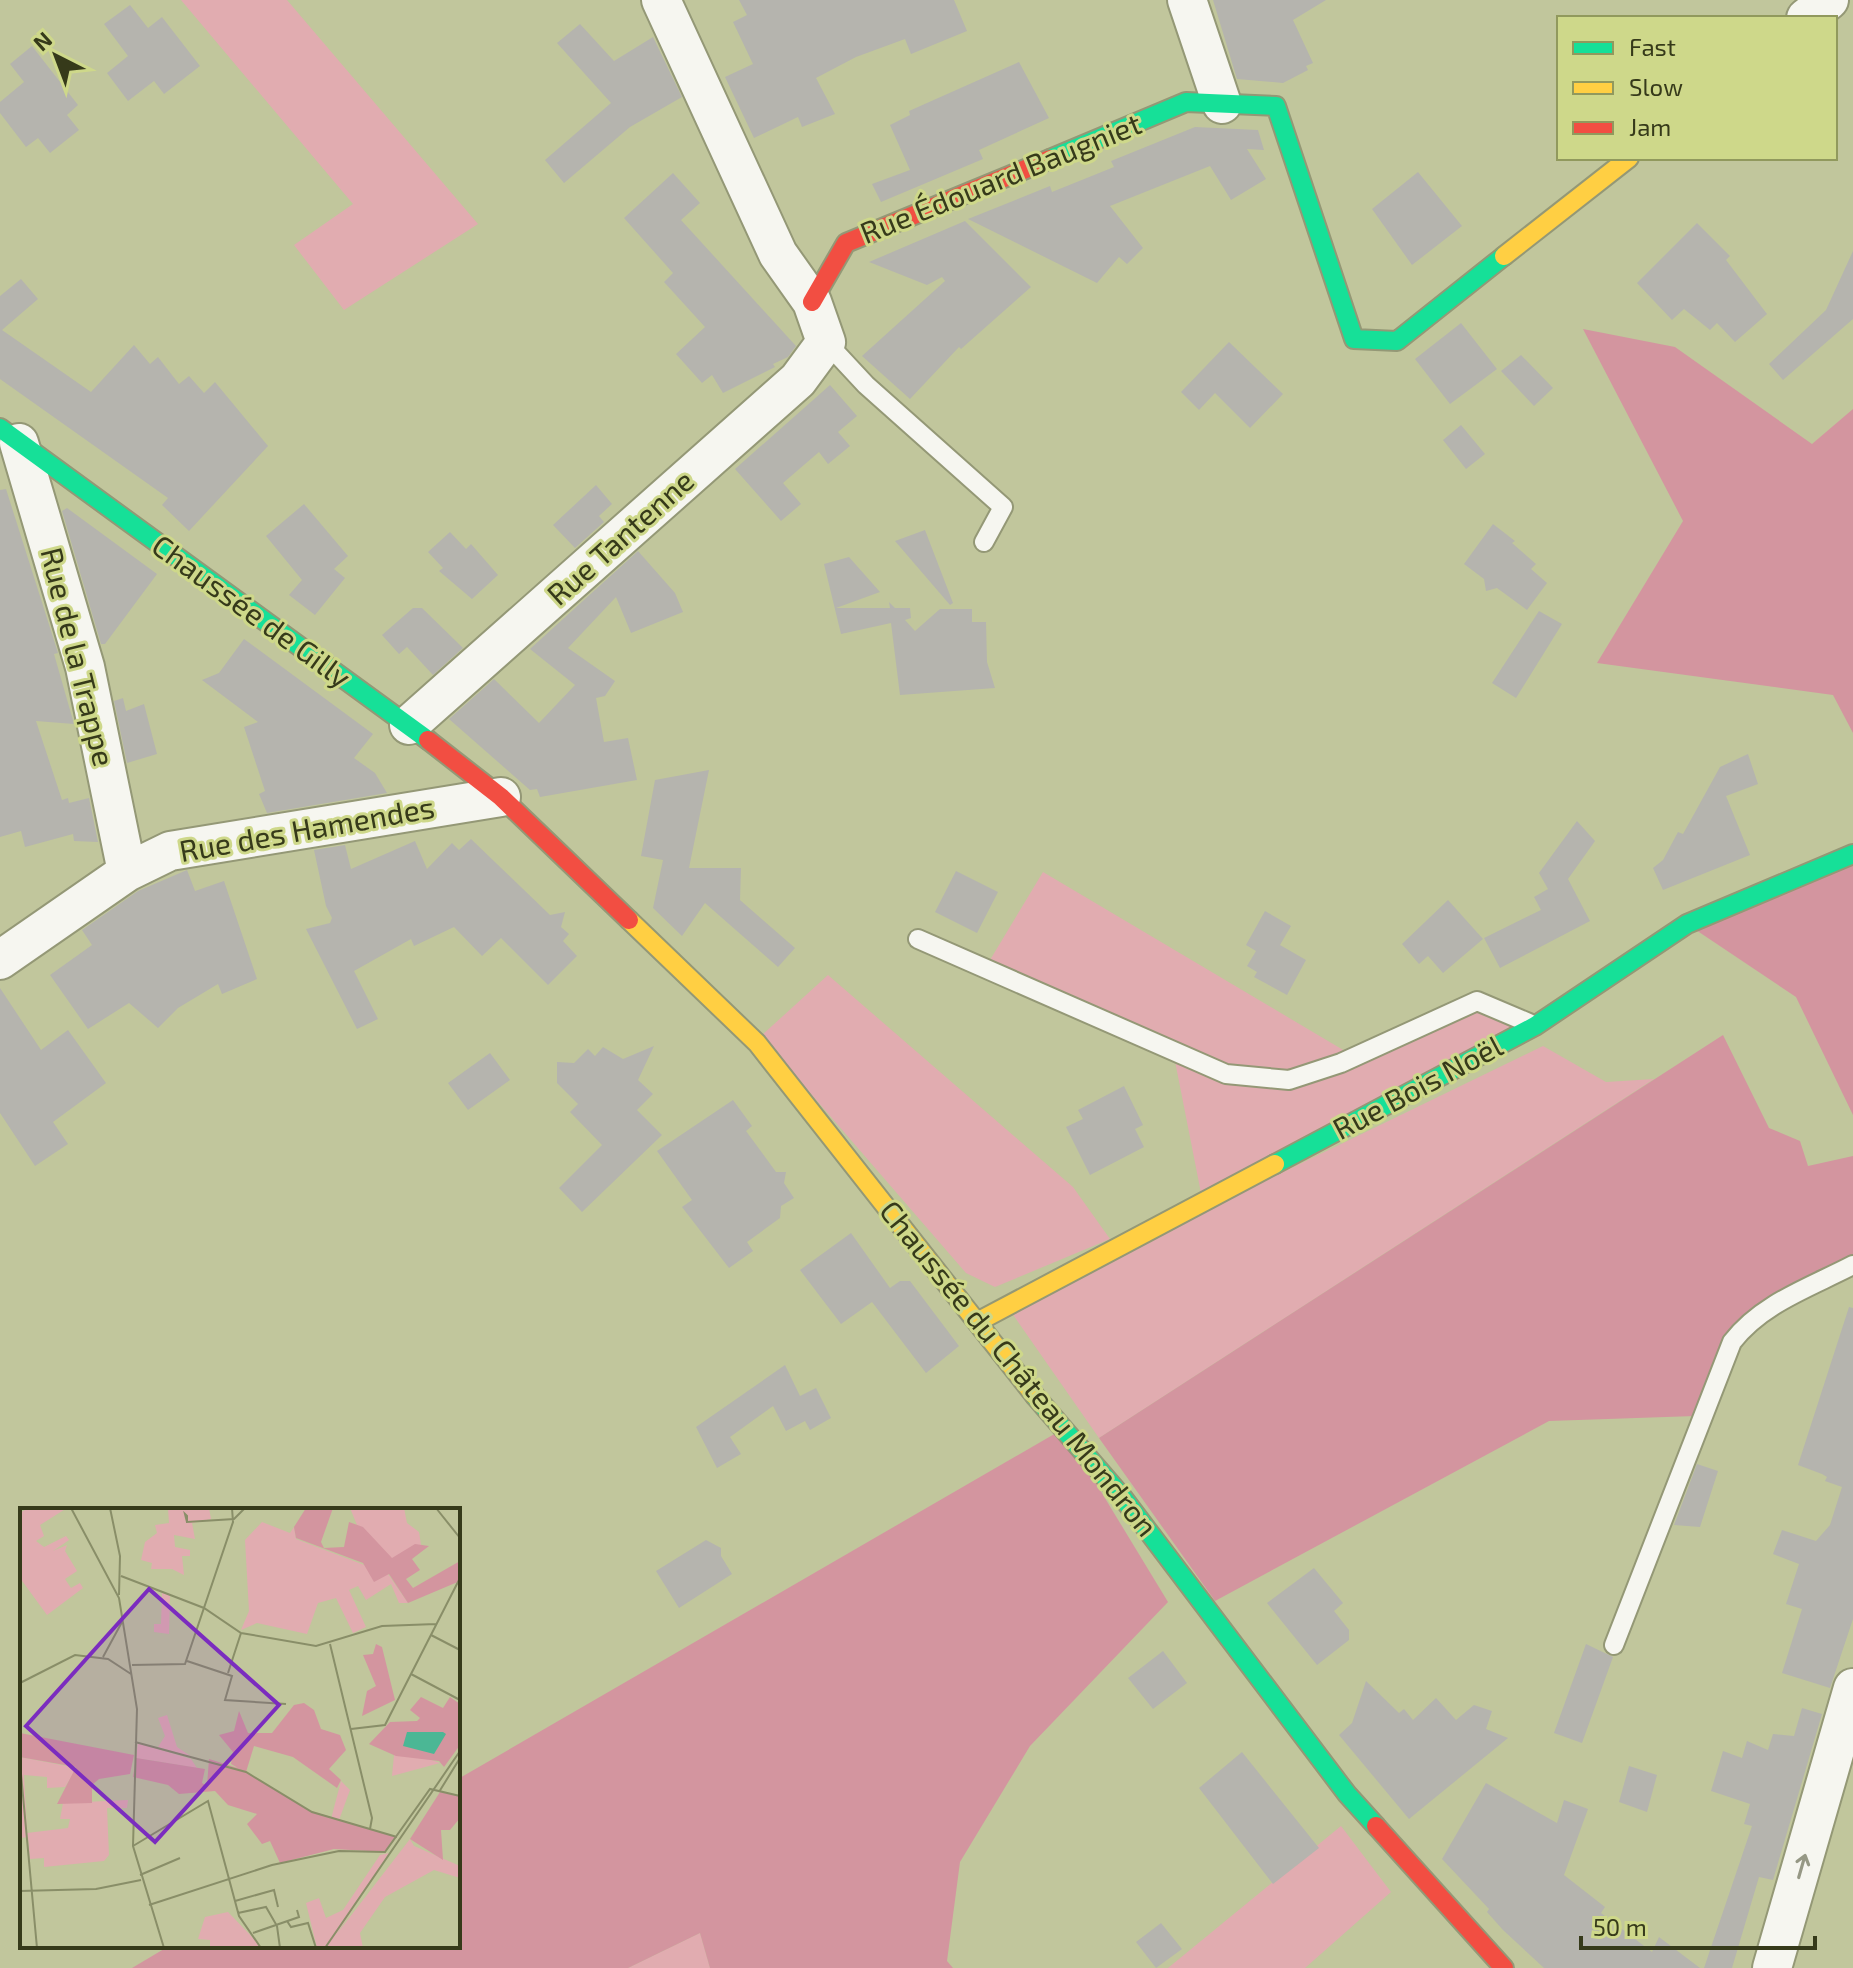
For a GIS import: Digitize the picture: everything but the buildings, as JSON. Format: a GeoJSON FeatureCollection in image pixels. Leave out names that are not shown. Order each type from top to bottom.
{"type":"FeatureCollection","features":[{"type":"Feature","properties":{"kind":"main road","name":"Rue Édouard Baugniet"},"geometry":{"type":"LineString","coordinates":[[812,302],[846,243],[1186,102],[1276,106],[1354,339],[1397,341],[1626,160]]}},
{"type":"Feature","properties":{"kind":"main road","name":"Chaussée de Gilly"},"geometry":{"type":"LineString","coordinates":[[10,436],[409,725],[501,797]]}},
{"type":"Feature","properties":{"kind":"main road","name":"Chaussée du Château Mondron"},"geometry":{"type":"LineString","coordinates":[[501,797],[757,1043],[979,1321],[1035,1396],[1123,1498],[1347,1794],[1504,1968]]}},
{"type":"Feature","properties":{"kind":"main road","name":"Rue Bois Noël"},"geometry":{"type":"LineString","coordinates":[[979,1321],[1535,1026],[1687,924],[1853,854]]}},
{"type":"Feature","properties":{"kind":"street"},"geometry":{"type":"LineString","coordinates":[[661,0],[778,254],[812,302],[826,342]]}},
{"type":"Feature","properties":{"kind":"street"},"geometry":{"type":"LineString","coordinates":[[1187,0],[1222,104]]}},
{"type":"Feature","properties":{"kind":"street"},"geometry":{"type":"LineString","coordinates":[[1809,16],[1829,0]]}},
{"type":"Feature","properties":{"kind":"street","name":"Rue Tantenne"},"geometry":{"type":"LineString","coordinates":[[409,725],[798,380],[826,342]]}},
{"type":"Feature","properties":{"kind":"street","name":"Rue de la Trappe"},"geometry":{"type":"LineString","coordinates":[[10,436],[85,667],[127,872]]}},
{"type":"Feature","properties":{"kind":"street","name":"Rue des Hamendes"},"geometry":{"type":"LineString","coordinates":[[0,960],[127,872],[170,851],[501,797]]}},
{"type":"Feature","properties":{"kind":"street"},"geometry":{"type":"LineString","coordinates":[[1772,1968],[1853,1688]]}},
{"type":"Feature","properties":{"kind":"lane"},"geometry":{"type":"LineString","coordinates":[[826,342],[866,385],[1003,507],[984,542]]}},
{"type":"Feature","properties":{"kind":"lane"},"geometry":{"type":"LineString","coordinates":[[918,939],[1226,1074],[1289,1080],[1341,1063],[1477,1001],[1535,1026]]}},
{"type":"Feature","properties":{"kind":"lane"},"geometry":{"type":"LineString","coordinates":[[1614,1645],[1732,1342],[1749,1321],[1769,1308],[1853,1265]]}},
{"type":"Feature","properties":{"kind":"shaded area"},"geometry":{"type":"Polygon","coordinates":[[[181,0],[287,0],[478,224],[344,310],[294,245],[353,204],[181,0]]]}},
{"type":"Feature","properties":{"kind":"shaded area"},"geometry":{"type":"Polygon","coordinates":[[[1583,329],[1675,347],[1812,444],[1853,409],[1853,733],[1833,695],[1597,663],[1683,521],[1583,329]]]}},
{"type":"Feature","properties":{"kind":"shaded area"},"geometry":{"type":"Polygon","coordinates":[[[1853,854],[1853,1115],[1796,997],[1687,924],[1853,854]]]}},
{"type":"Feature","properties":{"kind":"shaded area"},"geometry":{"type":"Polygon","coordinates":[[[1043,872],[1355,1057],[1477,1001],[1535,1026],[1201,1193],[1173,1051],[990,960],[1043,872]]]}},
{"type":"Feature","properties":{"kind":"shaded area"},"geometry":{"type":"Polygon","coordinates":[[[828,975],[1073,1187],[1110,1239],[995,1287],[966,1273],[761,1036],[828,975]]]}},
{"type":"Feature","properties":{"kind":"shaded area"},"geometry":{"type":"Polygon","coordinates":[[[1723,1035],[1769,1128],[1800,1141],[1808,1166],[1853,1156],[1853,1265],[1736,1337],[1695,1416],[1549,1421],[1215,1601],[1099,1438],[1723,1035]]]}},
{"type":"Feature","properties":{"kind":"shaded area"},"geometry":{"type":"Polygon","coordinates":[[[1543,1046],[1606,1082],[1654,1079],[1099,1438],[1007,1306],[1543,1046]]]}},
{"type":"Feature","properties":{"kind":"shaded area"},"geometry":{"type":"Polygon","coordinates":[[[1063,1429],[1168,1602],[1030,1746],[960,1862],[947,1961],[953,1968],[710,1968],[700,1933],[628,1968],[132,1968],[166,1948],[460,1948],[460,1778],[1063,1429]]]}},
{"type":"Feature","properties":{"kind":"shaded area"},"geometry":{"type":"Polygon","coordinates":[[[1341,1826],[1391,1892],[1305,1968],[1168,1968],[1341,1826]]]}},
{"type":"Feature","properties":{"kind":"shaded area"},"geometry":{"type":"Polygon","coordinates":[[[700,1933],[710,1968],[628,1968],[700,1933]]]}},
{"type":"Feature","properties":{"kind":"traffic: fast"},"geometry":{"type":"LineString","coordinates":[[1050,159],[1186,102],[1276,106],[1354,339],[1397,341],[1504,256]]}},
{"type":"Feature","properties":{"kind":"traffic: fast"},"geometry":{"type":"LineString","coordinates":[[0,428],[428,740]]}},
{"type":"Feature","properties":{"kind":"traffic: fast"},"geometry":{"type":"LineString","coordinates":[[1275,1164],[1535,1026],[1687,924],[1853,854]]}},
{"type":"Feature","properties":{"kind":"traffic: fast"},"geometry":{"type":"LineString","coordinates":[[1035,1396],[1123,1498],[1347,1794],[1376,1826]]}},
{"type":"Feature","properties":{"kind":"traffic: slow"},"geometry":{"type":"LineString","coordinates":[[1504,256],[1626,160]]}},
{"type":"Feature","properties":{"kind":"traffic: slow"},"geometry":{"type":"LineString","coordinates":[[629,920],[757,1043],[1035,1396]]}},
{"type":"Feature","properties":{"kind":"traffic: slow"},"geometry":{"type":"LineString","coordinates":[[979,1321],[1275,1164]]}},
{"type":"Feature","properties":{"kind":"traffic: jam"},"geometry":{"type":"LineString","coordinates":[[812,302],[846,243],[1050,159]]}},
{"type":"Feature","properties":{"kind":"traffic: jam"},"geometry":{"type":"LineString","coordinates":[[428,740],[501,797],[629,920]]}},
{"type":"Feature","properties":{"kind":"traffic: jam"},"geometry":{"type":"LineString","coordinates":[[1376,1826],[1504,1968]]}}]}
